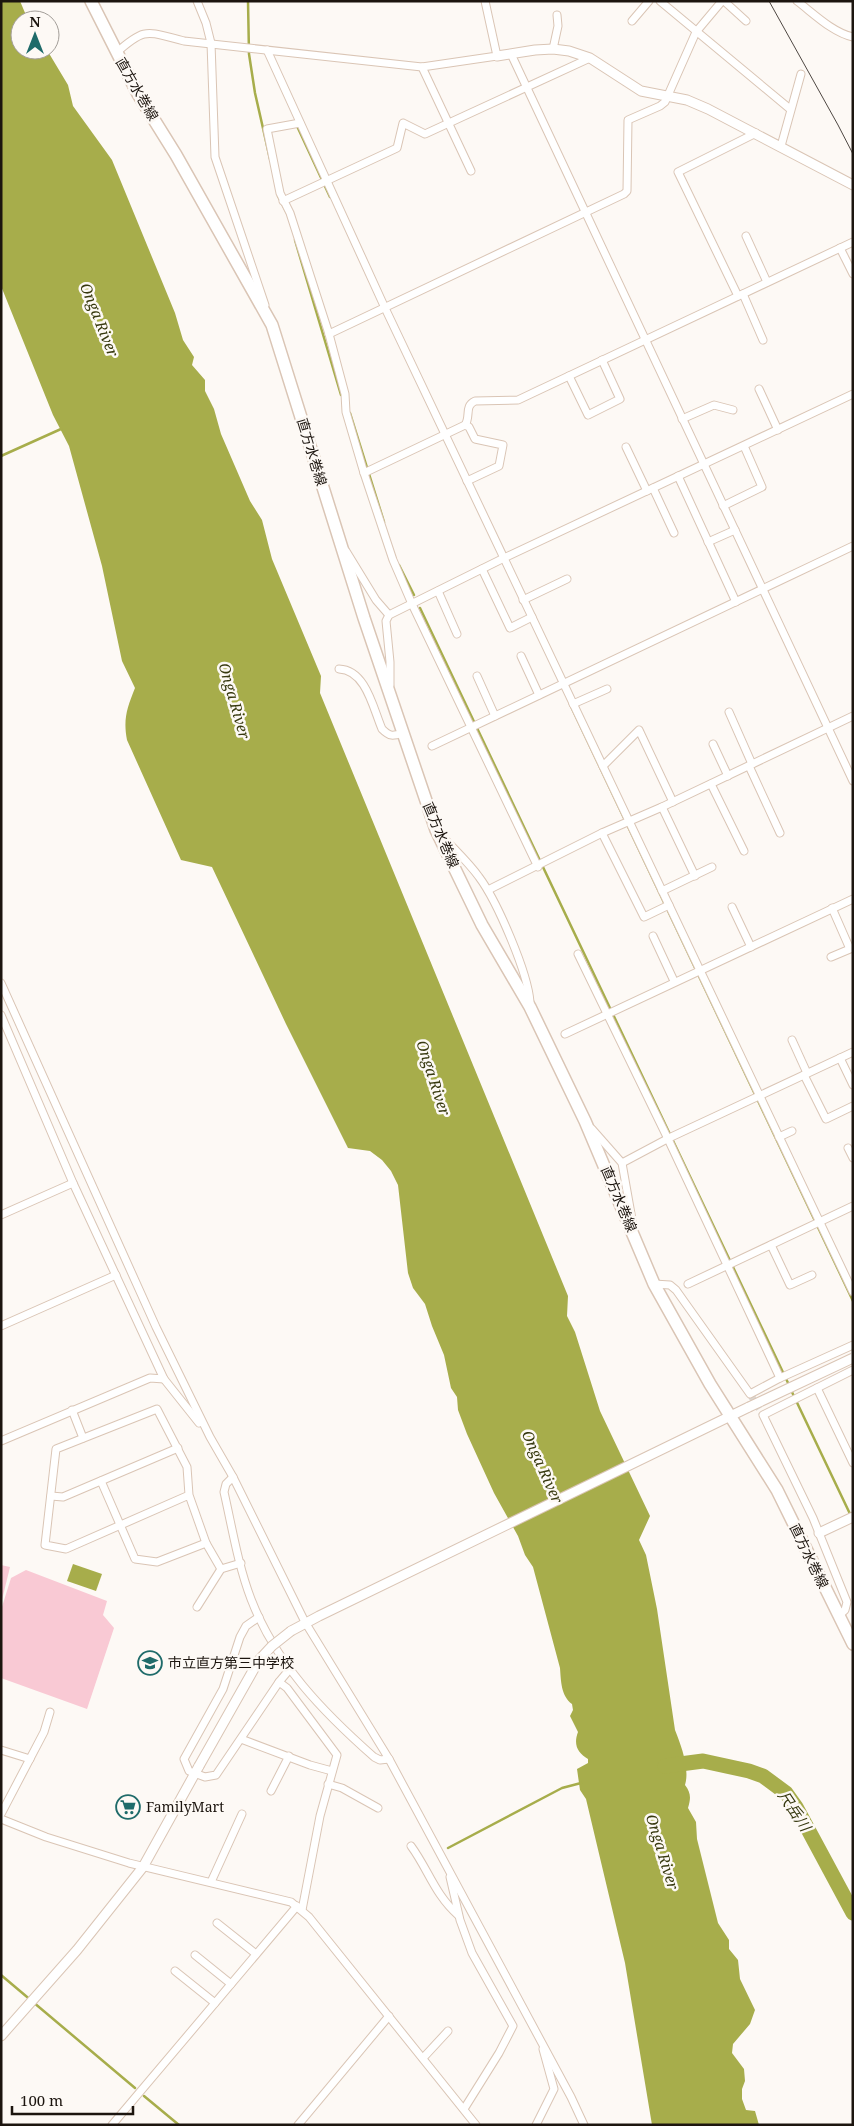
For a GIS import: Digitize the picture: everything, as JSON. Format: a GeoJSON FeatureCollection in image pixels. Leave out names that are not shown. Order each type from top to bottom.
{"type":"FeatureCollection","features":[{"type":"Feature","properties":{"kind":"main road","name":"直方水巻線"},"geometry":{"type":"LineString","coordinates":[[91,1],[138,94],[176,155],[272,325],[364,618],[436,830],[482,925],[530,1007],[585,1121],[654,1284],[726,1418],[777,1490],[853,1644]]}},
{"type":"Feature","properties":{"kind":"street"},"geometry":{"type":"LineString","coordinates":[[197,1],[206,22],[211,43],[215,157],[272,325]]}},
{"type":"Feature","properties":{"kind":"street"},"geometry":{"type":"LineString","coordinates":[[485,1],[497,56]]}},
{"type":"Feature","properties":{"kind":"street"},"geometry":{"type":"LineString","coordinates":[[632,21],[649,1]]}},
{"type":"Feature","properties":{"kind":"street"},"geometry":{"type":"LineString","coordinates":[[660,1],[669,4],[696,32],[790,109]]}},
{"type":"Feature","properties":{"kind":"street"},"geometry":{"type":"LineString","coordinates":[[329,334],[624,194],[627,191],[628,120],[660,106],[667,96],[696,32],[723,1],[746,21]]}},
{"type":"Feature","properties":{"kind":"street"},"geometry":{"type":"LineString","coordinates":[[797,1],[835,29],[846,36],[853,37]]}},
{"type":"Feature","properties":{"kind":"street"},"geometry":{"type":"LineString","coordinates":[[553,49],[558,26],[556,15]]}},
{"type":"Feature","properties":{"kind":"street"},"geometry":{"type":"LineString","coordinates":[[116,53],[134,37],[151,33],[184,41],[422,67],[553,49],[569,51],[590,58],[641,91],[687,100],[708,108],[853,185]]}},
{"type":"Feature","properties":{"kind":"street"},"geometry":{"type":"LineString","coordinates":[[267,50],[324,182],[444,436],[468,481],[502,559],[524,600],[530,618],[562,684],[574,704],[627,822],[662,891],[666,906],[757,1097],[779,1137],[817,1223],[853,1292]]}},
{"type":"Feature","properties":{"kind":"street"},"geometry":{"type":"LineString","coordinates":[[511,54],[853,781]]}},
{"type":"Feature","properties":{"kind":"street"},"geometry":{"type":"LineString","coordinates":[[283,201],[397,148],[403,123],[425,134],[590,58]]}},
{"type":"Feature","properties":{"kind":"street"},"geometry":{"type":"LineString","coordinates":[[422,67],[471,171]]}},
{"type":"Feature","properties":{"kind":"street"},"geometry":{"type":"LineString","coordinates":[[781,146],[801,74]]}},
{"type":"Feature","properties":{"kind":"street"},"geometry":{"type":"LineString","coordinates":[[300,123],[267,128],[283,201],[290,213],[329,334],[345,394],[346,412],[367,471],[393,560],[412,604],[474,726],[540,865]]}},
{"type":"Feature","properties":{"kind":"street"},"geometry":{"type":"LineString","coordinates":[[756,133],[678,172],[763,340]]}},
{"type":"Feature","properties":{"kind":"street"},"geometry":{"type":"LineString","coordinates":[[746,236],[768,282]]}},
{"type":"Feature","properties":{"kind":"street"},"geometry":{"type":"LineString","coordinates":[[367,471],[465,425],[471,403],[475,401],[518,400],[853,242]]}},
{"type":"Feature","properties":{"kind":"street"},"geometry":{"type":"LineString","coordinates":[[840,248],[853,274]]}},
{"type":"Feature","properties":{"kind":"street"},"geometry":{"type":"LineString","coordinates":[[569,376],[588,415],[620,399],[602,360]]}},
{"type":"Feature","properties":{"kind":"street"},"geometry":{"type":"LineString","coordinates":[[759,389],[778,430]]}},
{"type":"Feature","properties":{"kind":"street"},"geometry":{"type":"LineString","coordinates":[[389,691],[390,662],[386,621],[389,615],[502,559],[853,394]]}},
{"type":"Feature","properties":{"kind":"street"},"geometry":{"type":"LineString","coordinates":[[682,419],[714,405],[733,410]]}},
{"type":"Feature","properties":{"kind":"street"},"geometry":{"type":"LineString","coordinates":[[465,425],[469,427],[475,439],[502,444],[499,466],[468,481]]}},
{"type":"Feature","properties":{"kind":"street"},"geometry":{"type":"LineString","coordinates":[[626,446],[674,533]]}},
{"type":"Feature","properties":{"kind":"street"},"geometry":{"type":"LineString","coordinates":[[723,506],[762,486],[744,446]]}},
{"type":"Feature","properties":{"kind":"street"},"geometry":{"type":"LineString","coordinates":[[678,476],[736,602]]}},
{"type":"Feature","properties":{"kind":"street"},"geometry":{"type":"LineString","coordinates":[[708,542],[734,530]]}},
{"type":"Feature","properties":{"kind":"street"},"geometry":{"type":"LineString","coordinates":[[342,544],[376,600],[389,615]]}},
{"type":"Feature","properties":{"kind":"street"},"geometry":{"type":"LineString","coordinates":[[432,746],[853,546]]}},
{"type":"Feature","properties":{"kind":"street"},"geometry":{"type":"LineString","coordinates":[[482,569],[510,628],[530,618]]}},
{"type":"Feature","properties":{"kind":"street"},"geometry":{"type":"LineString","coordinates":[[524,600],[567,579]]}},
{"type":"Feature","properties":{"kind":"street"},"geometry":{"type":"LineString","coordinates":[[438,591],[457,634]]}},
{"type":"Feature","properties":{"kind":"street"},"geometry":{"type":"LineString","coordinates":[[520,656],[539,695]]}},
{"type":"Feature","properties":{"kind":"street"},"geometry":{"type":"LineString","coordinates":[[339,669],[352,671],[362,683],[382,729],[388,735],[393,736],[403,733]]}},
{"type":"Feature","properties":{"kind":"street"},"geometry":{"type":"LineString","coordinates":[[477,676],[495,716]]}},
{"type":"Feature","properties":{"kind":"street"},"geometry":{"type":"LineString","coordinates":[[574,704],[607,689]]}},
{"type":"Feature","properties":{"kind":"street"},"geometry":{"type":"LineString","coordinates":[[729,712],[780,833]]}},
{"type":"Feature","properties":{"kind":"street"},"geometry":{"type":"LineString","coordinates":[[488,890],[602,833],[673,802],[828,728],[852,719]]}},
{"type":"Feature","properties":{"kind":"street"},"geometry":{"type":"LineString","coordinates":[[603,766],[639,730],[673,802]]}},
{"type":"Feature","properties":{"kind":"street"},"geometry":{"type":"LineString","coordinates":[[713,744],[728,776]]}},
{"type":"Feature","properties":{"kind":"street"},"geometry":{"type":"LineString","coordinates":[[711,784],[744,851]]}},
{"type":"Feature","properties":{"kind":"street"},"geometry":{"type":"LineString","coordinates":[[662,807],[695,876]]}},
{"type":"Feature","properties":{"kind":"street"},"geometry":{"type":"LineString","coordinates":[[436,830],[478,876],[488,890],[526,983],[530,1007]]}},
{"type":"Feature","properties":{"kind":"street"},"geometry":{"type":"LineString","coordinates":[[602,833],[644,917],[666,906]]}},
{"type":"Feature","properties":{"kind":"street"},"geometry":{"type":"LineString","coordinates":[[662,891],[712,867]]}},
{"type":"Feature","properties":{"kind":"street"},"geometry":{"type":"LineString","coordinates":[[566,1034],[853,898]]}},
{"type":"Feature","properties":{"kind":"street"},"geometry":{"type":"LineString","coordinates":[[732,907],[751,947]]}},
{"type":"Feature","properties":{"kind":"street"},"geometry":{"type":"LineString","coordinates":[[831,957],[850,949],[832,908]]}},
{"type":"Feature","properties":{"kind":"street"},"geometry":{"type":"LineString","coordinates":[[653,936],[674,982]]}},
{"type":"Feature","properties":{"kind":"street"},"geometry":{"type":"LineString","coordinates":[[578,954],[610,1013],[783,1377]]}},
{"type":"Feature","properties":{"kind":"street"},"geometry":{"type":"LineString","coordinates":[[1,982],[156,1327],[210,1436],[233,1477],[306,1622],[389,1759],[584,2125]]}},
{"type":"Feature","properties":{"kind":"street"},"geometry":{"type":"LineString","coordinates":[[1,1015],[73,1183],[164,1379],[210,1436]]}},
{"type":"Feature","properties":{"kind":"street"},"geometry":{"type":"LineString","coordinates":[[792,1040],[826,1119],[853,1106]]}},
{"type":"Feature","properties":{"kind":"street"},"geometry":{"type":"LineString","coordinates":[[622,1162],[853,1052]]}},
{"type":"Feature","properties":{"kind":"street"},"geometry":{"type":"LineString","coordinates":[[840,1058],[853,1085]]}},
{"type":"Feature","properties":{"kind":"street"},"geometry":{"type":"LineString","coordinates":[[585,1121],[622,1162],[635,1236]]}},
{"type":"Feature","properties":{"kind":"street"},"geometry":{"type":"LineString","coordinates":[[779,1137],[792,1131]]}},
{"type":"Feature","properties":{"kind":"street"},"geometry":{"type":"LineString","coordinates":[[848,1148],[853,1158]]}},
{"type":"Feature","properties":{"kind":"street"},"geometry":{"type":"LineString","coordinates":[[1,1215],[73,1183]]}},
{"type":"Feature","properties":{"kind":"street"},"geometry":{"type":"LineString","coordinates":[[688,1284],[853,1206]]}},
{"type":"Feature","properties":{"kind":"street"},"geometry":{"type":"LineString","coordinates":[[771,1245],[790,1285],[812,1275]]}},
{"type":"Feature","properties":{"kind":"street"},"geometry":{"type":"LineString","coordinates":[[1,1326],[116,1276]]}},
{"type":"Feature","properties":{"kind":"street"},"geometry":{"type":"LineString","coordinates":[[654,1284],[670,1285],[676,1290],[750,1394],[853,1345]]}},
{"type":"Feature","properties":{"kind":"street"},"geometry":{"type":"LineString","coordinates":[[1,2036],[77,1950],[143,1867],[259,1660],[272,1646],[306,1622],[853,1358]]}},
{"type":"Feature","properties":{"kind":"street"},"geometry":{"type":"LineString","coordinates":[[838,1616],[845,1610],[847,1602],[819,1533],[763,1415],[853,1370]]}},
{"type":"Feature","properties":{"kind":"street"},"geometry":{"type":"LineString","coordinates":[[1,1441],[150,1378],[164,1379]]}},
{"type":"Feature","properties":{"kind":"street"},"geometry":{"type":"LineString","coordinates":[[817,1388],[853,1463]]}},
{"type":"Feature","properties":{"kind":"street"},"geometry":{"type":"LineString","coordinates":[[189,1495],[66,1549],[45,1545],[56,1449],[157,1409],[187,1467],[189,1495],[206,1542],[221,1569]]}},
{"type":"Feature","properties":{"kind":"street"},"geometry":{"type":"LineString","coordinates":[[72,1410],[83,1438]]}},
{"type":"Feature","properties":{"kind":"street"},"geometry":{"type":"LineString","coordinates":[[51,1496],[63,1497],[178,1448]]}},
{"type":"Feature","properties":{"kind":"street"},"geometry":{"type":"LineString","coordinates":[[233,1477],[226,1484],[224,1492],[250,1598],[259,1617],[289,1670],[308,1694],[374,1757],[380,1760],[389,1759]]}},
{"type":"Feature","properties":{"kind":"street"},"geometry":{"type":"LineString","coordinates":[[101,1481],[135,1559],[157,1562],[206,1542]]}},
{"type":"Feature","properties":{"kind":"street"},"geometry":{"type":"LineString","coordinates":[[819,1533],[851,1518]]}},
{"type":"Feature","properties":{"kind":"street"},"geometry":{"type":"LineString","coordinates":[[197,1607],[221,1569],[241,1562]]}},
{"type":"Feature","properties":{"kind":"street"},"geometry":{"type":"LineString","coordinates":[[259,1617],[246,1626],[240,1637],[223,1689],[184,1759],[185,1765],[197,1770],[205,1777],[216,1775],[289,1670]]}},
{"type":"Feature","properties":{"kind":"street"},"geometry":{"type":"LineString","coordinates":[[112,2125],[256,1954],[300,1908],[320,1816],[337,1755],[286,1688],[279,1682]]}},
{"type":"Feature","properties":{"kind":"street"},"geometry":{"type":"LineString","coordinates":[[1,1814],[44,1732],[50,1712]]}},
{"type":"Feature","properties":{"kind":"street"},"geometry":{"type":"LineString","coordinates":[[240,1738],[332,1771]]}},
{"type":"Feature","properties":{"kind":"street"},"geometry":{"type":"LineString","coordinates":[[1,1750],[30,1759]]}},
{"type":"Feature","properties":{"kind":"street"},"geometry":{"type":"LineString","coordinates":[[271,1791],[289,1756]]}},
{"type":"Feature","properties":{"kind":"street"},"geometry":{"type":"LineString","coordinates":[[328,1784],[342,1788],[378,1808]]}},
{"type":"Feature","properties":{"kind":"street"},"geometry":{"type":"LineString","coordinates":[[211,1882],[242,1814]]}},
{"type":"Feature","properties":{"kind":"street"},"geometry":{"type":"LineString","coordinates":[[1,1819],[46,1838],[143,1867],[291,1902],[300,1908],[476,2125]]}},
{"type":"Feature","properties":{"kind":"street"},"geometry":{"type":"LineString","coordinates":[[411,1846],[438,1894],[459,1916]]}},
{"type":"Feature","properties":{"kind":"street"},"geometry":{"type":"LineString","coordinates":[[448,1870],[459,1916],[472,1953],[513,2026],[499,2053],[464,2109]]}},
{"type":"Feature","properties":{"kind":"street"},"geometry":{"type":"LineString","coordinates":[[217,1923],[256,1954]]}},
{"type":"Feature","properties":{"kind":"street"},"geometry":{"type":"LineString","coordinates":[[195,1955],[231,1984]]}},
{"type":"Feature","properties":{"kind":"street"},"geometry":{"type":"LineString","coordinates":[[175,1971],[215,2003]]}},
{"type":"Feature","properties":{"kind":"street"},"geometry":{"type":"LineString","coordinates":[[298,2125],[389,2016]]}},
{"type":"Feature","properties":{"kind":"street"},"geometry":{"type":"LineString","coordinates":[[423,2058],[448,2031]]}},
{"type":"Feature","properties":{"kind":"street"},"geometry":{"type":"LineString","coordinates":[[536,2125],[554,2089],[544,2058],[542,2043]]}},
{"type":"Feature","properties":{"kind":"street"},"geometry":{"type":"LineString","coordinates":[[465,2125],[471,2118]]}},
{"type":"Feature","properties":{"kind":"shaded area"},"geometry":{"type":"Polygon","coordinates":[[[1,1565],[10,1567],[1,1604],[1,1565]]]}},
{"type":"Feature","properties":{"kind":"shaded area"},"geometry":{"type":"Polygon","coordinates":[[[26,1570],[107,1601],[103,1615],[114,1628],[87,1709],[1,1678],[1,1610],[11,1578],[26,1570]]]}},
{"type":"Feature","properties":{"kind":"water","name":"Onga River"},"geometry":{"type":"Polygon","coordinates":[[[1,1],[20,1],[24,10],[10,10],[10,60],[53,60],[68,85],[73,106],[112,160],[175,313],[183,340],[194,357],[192,365],[205,380],[205,391],[214,409],[221,434],[250,501],[262,520],[272,559],[321,676],[320,693],[568,1296],[567,1316],[575,1332],[600,1411],[650,1516],[639,1540],[646,1555],[657,1609],[675,1730],[686,1765],[685,1785],[690,1796],[688,1808],[696,1822],[697,1839],[718,1923],[729,1940],[729,1949],[738,1960],[740,1979],[755,2010],[750,2024],[733,2044],[732,2053],[744,2069],[745,2081],[742,2089],[742,2099],[746,2110],[755,2111],[759,2125],[652,2125],[625,1963],[586,1799],[580,1790],[577,1769],[588,1763],[588,1759],[579,1751],[576,1745],[578,1732],[570,1716],[573,1710],[572,1704],[568,1701],[562,1688],[560,1668],[533,1567],[494,1493],[467,1434],[458,1410],[457,1397],[451,1388],[444,1355],[425,1304],[413,1288],[408,1273],[398,1185],[391,1171],[382,1160],[370,1151],[348,1148],[286,1024],[212,867],[181,860],[127,740],[126,714],[135,688],[122,661],[102,566],[69,446],[53,415],[1,286],[1,1]]]}},
{"type":"Feature","properties":{"kind":"water"},"geometry":{"type":"Polygon","coordinates":[[[73,1564],[102,1574],[96,1591],[67,1581],[73,1564]]]}},
{"type":"Feature","properties":{"kind":"waterway"},"geometry":{"type":"LineString","coordinates":[[248,1],[249,54],[255,93],[270,159]]}},
{"type":"Feature","properties":{"kind":"waterway"},"geometry":{"type":"LineString","coordinates":[[297,126],[330,197]]}},
{"type":"Feature","properties":{"kind":"waterway"},"geometry":{"type":"LineString","coordinates":[[278,196],[287,213]]}},
{"type":"Feature","properties":{"kind":"waterway"},"geometry":{"type":"LineString","coordinates":[[295,240],[341,395]]}},
{"type":"Feature","properties":{"kind":"waterway"},"geometry":{"type":"LineString","coordinates":[[350,413],[384,522]]}},
{"type":"Feature","properties":{"kind":"waterway"},"geometry":{"type":"LineString","coordinates":[[1,456],[61,429]]}},
{"type":"Feature","properties":{"kind":"waterway"},"geometry":{"type":"LineString","coordinates":[[399,565],[414,595]]}},
{"type":"Feature","properties":{"kind":"waterway"},"geometry":{"type":"LineString","coordinates":[[420,608],[789,1385]]}},
{"type":"Feature","properties":{"kind":"waterway"},"geometry":{"type":"LineString","coordinates":[[570,704],[853,1301]]}},
{"type":"Feature","properties":{"kind":"waterway"},"geometry":{"type":"LineString","coordinates":[[791,1390],[851,1516]]}},
{"type":"Feature","properties":{"kind":"waterway","name":"尺岳川"},"geometry":{"type":"LineString","coordinates":[[665,1766],[703,1761],[749,1771],[763,1776],[786,1793],[796,1807],[853,1913]]}},
{"type":"Feature","properties":{"kind":"waterway"},"geometry":{"type":"LineString","coordinates":[[448,1848],[562,1788],[581,1783]]}},
{"type":"Feature","properties":{"kind":"waterway"},"geometry":{"type":"LineString","coordinates":[[1,1975],[135,2088]]}},
{"type":"Feature","properties":{"kind":"waterway"},"geometry":{"type":"LineString","coordinates":[[144,2096],[179,2125]]}},
{"type":"Feature","properties":{"kind":"tunnel"},"geometry":{"type":"LineString","coordinates":[[750,1394],[763,1415]]}},
{"type":"Feature","properties":{"kind":"tram line"},"geometry":{"type":"LineString","coordinates":[[769,1],[853,154]]}},
{"type":"Feature","properties":{"kind":"place","name":"市立直方第三中学校"},"geometry":{"type":"Point","coordinates":[150,1663]}},
{"type":"Feature","properties":{"kind":"place","name":"FamilyMart"},"geometry":{"type":"Point","coordinates":[128,1807]}}]}
